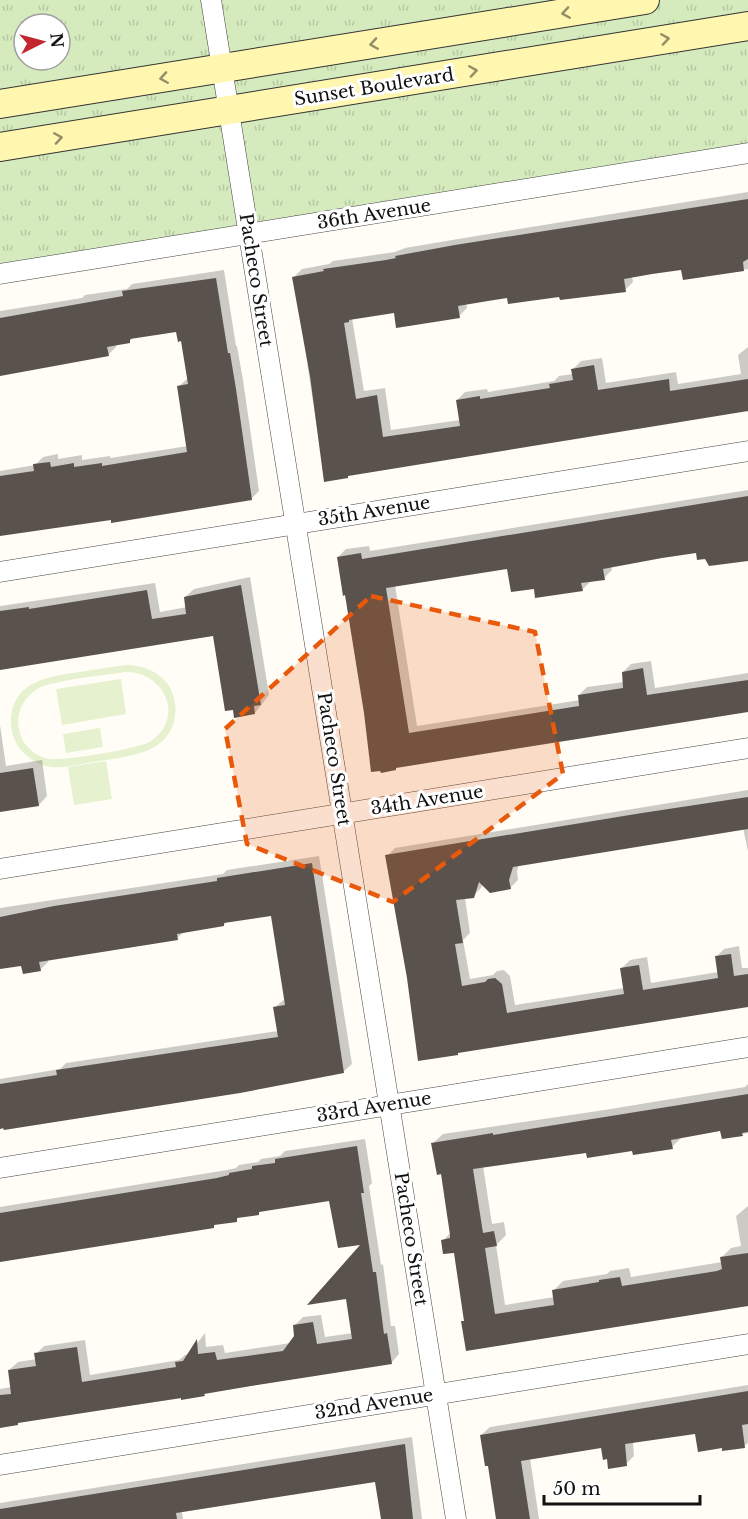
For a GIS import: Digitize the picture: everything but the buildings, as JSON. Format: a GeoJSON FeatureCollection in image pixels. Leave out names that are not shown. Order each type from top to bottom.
{"type":"FeatureCollection","features":[{"type":"Feature","properties":{"kind":"main road"},"geometry":{"type":"LineString","coordinates":[[0,104],[645,0]]}},
{"type":"Feature","properties":{"kind":"main road","name":"Sunset Boulevard"},"geometry":{"type":"LineString","coordinates":[[0,147],[748,26]]}},
{"type":"Feature","properties":{"kind":"street","name":"Pacheco Street"},"geometry":{"type":"LineString","coordinates":[[211,0],[456,1519]]}},
{"type":"Feature","properties":{"kind":"street","name":"36th Avenue"},"geometry":{"type":"LineString","coordinates":[[0,274],[748,153]]}},
{"type":"Feature","properties":{"kind":"street","name":"35th Avenue"},"geometry":{"type":"LineString","coordinates":[[0,572],[748,451]]}},
{"type":"Feature","properties":{"kind":"street","name":"34th Avenue"},"geometry":{"type":"LineString","coordinates":[[0,869],[748,748]]}},
{"type":"Feature","properties":{"kind":"street","name":"33rd Avenue"},"geometry":{"type":"LineString","coordinates":[[0,1168],[748,1047]]}},
{"type":"Feature","properties":{"kind":"street","name":"32nd Avenue"},"geometry":{"type":"LineString","coordinates":[[0,1465],[748,1344]]}},
{"type":"Feature","properties":{"kind":"highlighted area"},"geometry":{"type":"Polygon","coordinates":[[[371,596],[535,632],[563,774],[393,902],[247,844],[225,729],[371,596]]]}},
{"type":"Feature","properties":{"kind":"green space"},"geometry":{"type":"Polygon","coordinates":[[[0,0],[748,0],[748,153],[0,274],[0,0]]]}},
{"type":"Feature","properties":{"kind":"green space"},"geometry":{"type":"Polygon","coordinates":[[[126,665],[144,668],[160,676],[169,686],[175,701],[176,712],[171,729],[155,747],[132,755],[63,767],[42,765],[22,751],[13,736],[11,717],[19,695],[27,688],[46,678],[126,665]],[[126,672],[80,678],[37,689],[25,700],[18,717],[19,731],[23,741],[38,755],[57,759],[117,751],[151,741],[167,721],[168,709],[166,698],[160,688],[140,674],[126,672]]]}},
{"type":"Feature","properties":{"kind":"green space"},"geometry":{"type":"Polygon","coordinates":[[[121,679],[126,714],[62,725],[56,689],[121,679]]]}},
{"type":"Feature","properties":{"kind":"green space"},"geometry":{"type":"Polygon","coordinates":[[[100,728],[103,747],[66,753],[63,734],[100,728]]]}},
{"type":"Feature","properties":{"kind":"green space"},"geometry":{"type":"Polygon","coordinates":[[[106,761],[112,799],[74,805],[68,767],[106,761]]]}}]}
